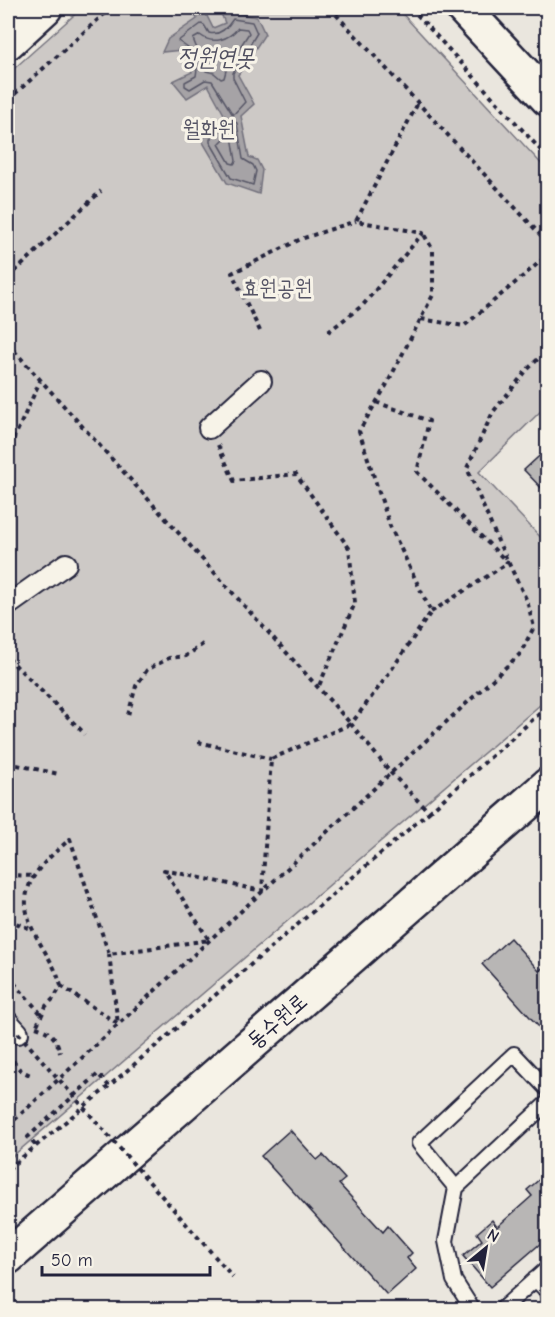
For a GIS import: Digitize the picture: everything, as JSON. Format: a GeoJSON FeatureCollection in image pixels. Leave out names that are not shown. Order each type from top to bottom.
{"type":"FeatureCollection","features":[{"type":"Feature","properties":{"kind":"main road"},"geometry":{"type":"LineString","coordinates":[[8,42],[45,8]]}},
{"type":"Feature","properties":{"kind":"main road"},"geometry":{"type":"LineString","coordinates":[[463,8],[548,99]]}},
{"type":"Feature","properties":{"kind":"main road","name":"동수원로"},"geometry":{"type":"LineString","coordinates":[[8,1257],[548,785]]}},
{"type":"Feature","properties":{"kind":"street"},"geometry":{"type":"LineString","coordinates":[[209,428],[261,381]]}},
{"type":"Feature","properties":{"kind":"street"},"geometry":{"type":"LineString","coordinates":[[8,605],[66,564]]}},
{"type":"Feature","properties":{"kind":"lane"},"geometry":{"type":"LineString","coordinates":[[456,1188],[419,1143],[514,1054],[548,1090]]}},
{"type":"Feature","properties":{"kind":"lane"},"geometry":{"type":"LineString","coordinates":[[473,1310],[454,1280],[446,1241],[456,1188],[548,1102]]}},
{"type":"Feature","properties":{"kind":"lane"},"geometry":{"type":"LineString","coordinates":[[501,1310],[548,1268]]}},
{"type":"Feature","properties":{"kind":"lane"},"geometry":{"type":"LineString","coordinates":[[536,1279],[548,1292]]}},
{"type":"Feature","properties":{"kind":"path"},"geometry":{"type":"LineString","coordinates":[[8,100],[111,8]]}},
{"type":"Feature","properties":{"kind":"path"},"geometry":{"type":"LineString","coordinates":[[330,8],[548,243]]}},
{"type":"Feature","properties":{"kind":"path"},"geometry":{"type":"LineString","coordinates":[[411,8],[548,158]]}},
{"type":"Feature","properties":{"kind":"path"},"geometry":{"type":"LineString","coordinates":[[356,221],[418,103]]}},
{"type":"Feature","properties":{"kind":"path"},"geometry":{"type":"LineString","coordinates":[[8,278],[101,191]]}},
{"type":"Feature","properties":{"kind":"path"},"geometry":{"type":"LineString","coordinates":[[260,331],[232,273],[302,239],[356,221],[423,233],[433,250],[433,295],[359,431],[390,526],[431,612]]}},
{"type":"Feature","properties":{"kind":"path"},"geometry":{"type":"LineString","coordinates":[[328,332],[363,305],[423,233]]}},
{"type":"Feature","properties":{"kind":"path"},"geometry":{"type":"LineString","coordinates":[[421,319],[464,326],[548,255]]}},
{"type":"Feature","properties":{"kind":"path"},"geometry":{"type":"LineString","coordinates":[[8,344],[351,724],[391,773],[429,812]]}},
{"type":"Feature","properties":{"kind":"path"},"geometry":{"type":"LineString","coordinates":[[8,1126],[520,654],[534,627],[527,601],[467,468],[494,412],[527,370],[548,349]]}},
{"type":"Feature","properties":{"kind":"path"},"geometry":{"type":"LineString","coordinates":[[8,447],[40,380]]}},
{"type":"Feature","properties":{"kind":"path"},"geometry":{"type":"LineString","coordinates":[[376,402],[429,421],[417,472],[508,563]]}},
{"type":"Feature","properties":{"kind":"path"},"geometry":{"type":"LineString","coordinates":[[209,428],[234,482],[296,474],[349,548],[354,603],[318,688]]}},
{"type":"Feature","properties":{"kind":"path"},"geometry":{"type":"LineString","coordinates":[[198,742],[271,759],[351,724],[431,612],[508,563]]}},
{"type":"Feature","properties":{"kind":"path"},"geometry":{"type":"LineString","coordinates":[[128,715],[136,686],[147,670],[169,658],[186,656],[203,644]]}},
{"type":"Feature","properties":{"kind":"path"},"geometry":{"type":"LineString","coordinates":[[8,658],[85,734]]}},
{"type":"Feature","properties":{"kind":"path"},"geometry":{"type":"LineString","coordinates":[[8,1168],[109,1086],[429,812],[548,706]]}},
{"type":"Feature","properties":{"kind":"path"},"geometry":{"type":"LineString","coordinates":[[262,891],[271,759]]}},
{"type":"Feature","properties":{"kind":"path"},"geometry":{"type":"LineString","coordinates":[[8,763],[59,774]]}},
{"type":"Feature","properties":{"kind":"path"},"geometry":{"type":"LineString","coordinates":[[70,839],[110,954],[118,1024],[61,986],[57,970],[32,929],[25,910],[27,893],[39,866],[70,839]]}},
{"type":"Feature","properties":{"kind":"path"},"geometry":{"type":"LineString","coordinates":[[209,940],[164,870],[262,891]]}},
{"type":"Feature","properties":{"kind":"path"},"geometry":{"type":"LineString","coordinates":[[8,875],[34,876]]}},
{"type":"Feature","properties":{"kind":"path"},"geometry":{"type":"LineString","coordinates":[[8,920],[32,929]]}},
{"type":"Feature","properties":{"kind":"path"},"geometry":{"type":"LineString","coordinates":[[110,954],[209,940]]}},
{"type":"Feature","properties":{"kind":"path"},"geometry":{"type":"LineString","coordinates":[[8,976],[42,1015]]}},
{"type":"Feature","properties":{"kind":"path"},"geometry":{"type":"LineString","coordinates":[[61,986],[42,1015],[21,1027],[233,1277]]}},
{"type":"Feature","properties":{"kind":"path"},"geometry":{"type":"LineString","coordinates":[[34,1145],[28,1137],[98,1074],[109,1086]]}},
{"type":"Feature","properties":{"kind":"green space","name":"효원공원"},"geometry":{"type":"Polygon","coordinates":[[[82,8],[397,8],[548,171],[547,405],[479,472],[547,544],[547,699],[8,1160],[8,74],[82,8]]]}},
{"type":"Feature","properties":{"kind":"water","name":"정원연못"},"geometry":{"type":"Polygon","coordinates":[[[192,8],[203,8],[213,28],[225,23],[220,11],[257,17],[265,34],[238,75],[254,104],[241,116],[249,157],[257,160],[262,170],[259,194],[227,183],[201,139],[226,118],[208,85],[187,98],[173,81],[192,72],[182,50],[162,52],[168,39],[197,19],[192,8]]]}},
{"type":"Feature","properties":{"kind":"building"},"geometry":{"type":"Polygon","coordinates":[[[548,448],[548,495],[524,470],[548,448]]]}},
{"type":"Feature","properties":{"kind":"building"},"geometry":{"type":"Polygon","coordinates":[[[510,938],[539,971],[548,963],[548,1037],[482,964],[510,938]]]}},
{"type":"Feature","properties":{"kind":"building"},"geometry":{"type":"Polygon","coordinates":[[[290,1130],[317,1160],[323,1155],[345,1179],[339,1184],[383,1232],[388,1226],[412,1253],[407,1258],[416,1269],[387,1295],[261,1156],[290,1130]]]}},
{"type":"Feature","properties":{"kind":"building"},"geometry":{"type":"Polygon","coordinates":[[[548,1172],[548,1237],[490,1287],[463,1256],[482,1240],[477,1233],[492,1220],[497,1227],[532,1196],[527,1190],[548,1172]]]}},
{"type":"Feature","properties":{"kind":"park label","name":"월화원"},"geometry":{"type":"Point","coordinates":[209,129]}}]}
